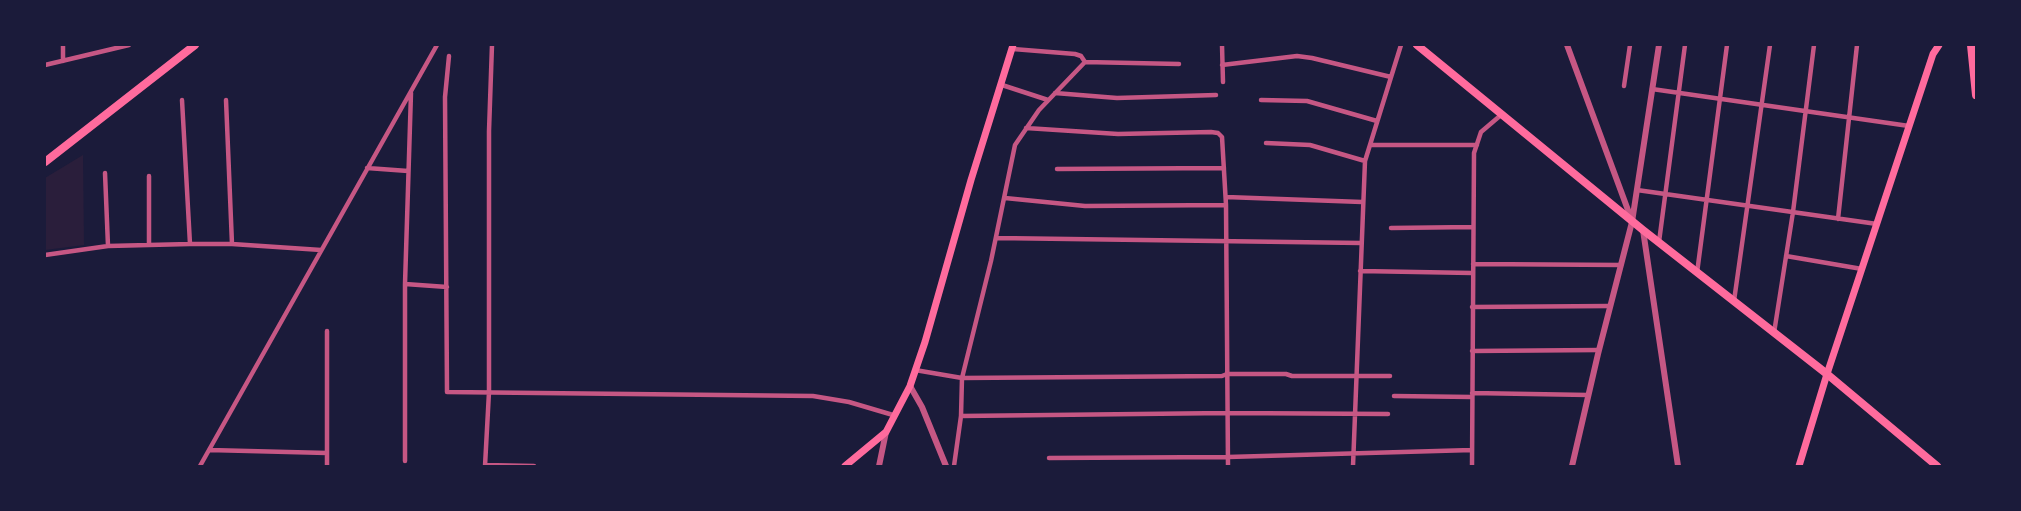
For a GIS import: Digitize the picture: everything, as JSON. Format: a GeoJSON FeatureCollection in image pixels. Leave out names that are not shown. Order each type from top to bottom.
{"type":"FeatureCollection","features":[{"type":"Feature","properties":{"kind":"main road"},"geometry":{"type":"LineString","coordinates":[[45,162],[195,45]]}},
{"type":"Feature","properties":{"kind":"main road"},"geometry":{"type":"LineString","coordinates":[[1417,45],[1632,222],[1827,374],[1937,466]]}},
{"type":"Feature","properties":{"kind":"main road"},"geometry":{"type":"LineString","coordinates":[[1799,466],[1909,126],[1933,54],[1939,45]]}},
{"type":"Feature","properties":{"kind":"main road"},"geometry":{"type":"LineString","coordinates":[[1971,45],[1976,95]]}},
{"type":"Feature","properties":{"kind":"main road"},"geometry":{"type":"LineString","coordinates":[[845,466],[885,432],[910,386],[926,342],[971,180],[1013,47]]}},
{"type":"Feature","properties":{"kind":"street"},"geometry":{"type":"LineString","coordinates":[[63,45],[63,61]]}},
{"type":"Feature","properties":{"kind":"street"},"geometry":{"type":"LineString","coordinates":[[104,45],[104,51]]}},
{"type":"Feature","properties":{"kind":"street"},"geometry":{"type":"LineString","coordinates":[[45,65],[129,45]]}},
{"type":"Feature","properties":{"kind":"street"},"geometry":{"type":"LineString","coordinates":[[200,466],[436,45]]}},
{"type":"Feature","properties":{"kind":"street"},"geometry":{"type":"LineString","coordinates":[[492,45],[489,132],[489,392],[485,466],[534,466]]}},
{"type":"Feature","properties":{"kind":"street"},"geometry":{"type":"LineString","coordinates":[[1222,45],[1222,82]]}},
{"type":"Feature","properties":{"kind":"street"},"geometry":{"type":"LineString","coordinates":[[1353,466],[1365,161],[1401,45]]}},
{"type":"Feature","properties":{"kind":"street"},"geometry":{"type":"LineString","coordinates":[[1567,45],[1632,222]]}},
{"type":"Feature","properties":{"kind":"street"},"geometry":{"type":"LineString","coordinates":[[1624,86],[1630,45]]}},
{"type":"Feature","properties":{"kind":"street"},"geometry":{"type":"LineString","coordinates":[[1572,466],[1632,222],[1659,45]]}},
{"type":"Feature","properties":{"kind":"street"},"geometry":{"type":"LineString","coordinates":[[1659,243],[1685,45]]}},
{"type":"Feature","properties":{"kind":"street"},"geometry":{"type":"LineString","coordinates":[[1697,273],[1727,45]]}},
{"type":"Feature","properties":{"kind":"street"},"geometry":{"type":"LineString","coordinates":[[1734,302],[1770,45]]}},
{"type":"Feature","properties":{"kind":"street"},"geometry":{"type":"LineString","coordinates":[[1774,333],[1793,212],[1814,45]]}},
{"type":"Feature","properties":{"kind":"street"},"geometry":{"type":"LineString","coordinates":[[1838,219],[1857,45]]}},
{"type":"Feature","properties":{"kind":"street"},"geometry":{"type":"LineString","coordinates":[[1013,47],[1075,54],[1081,56],[1085,62]]}},
{"type":"Feature","properties":{"kind":"street"},"geometry":{"type":"LineString","coordinates":[[449,56],[445,97],[447,392],[813,396],[849,402],[893,415]]}},
{"type":"Feature","properties":{"kind":"street"},"geometry":{"type":"LineString","coordinates":[[1222,65],[1297,56],[1391,77]]}},
{"type":"Feature","properties":{"kind":"street"},"geometry":{"type":"LineString","coordinates":[[954,466],[962,378],[996,238],[1015,145],[1048,100],[1085,62],[1179,64]]}},
{"type":"Feature","properties":{"kind":"street"},"geometry":{"type":"LineString","coordinates":[[1002,84],[1048,100]]}},
{"type":"Feature","properties":{"kind":"street"},"geometry":{"type":"LineString","coordinates":[[1652,89],[1909,126]]}},
{"type":"Feature","properties":{"kind":"street"},"geometry":{"type":"LineString","coordinates":[[405,461],[405,284],[412,91]]}},
{"type":"Feature","properties":{"kind":"street"},"geometry":{"type":"LineString","coordinates":[[1055,93],[1117,98],[1216,95]]}},
{"type":"Feature","properties":{"kind":"street"},"geometry":{"type":"LineString","coordinates":[[182,100],[190,244]]}},
{"type":"Feature","properties":{"kind":"street"},"geometry":{"type":"LineString","coordinates":[[226,100],[232,244]]}},
{"type":"Feature","properties":{"kind":"street"},"geometry":{"type":"LineString","coordinates":[[1261,100],[1307,101],[1377,121]]}},
{"type":"Feature","properties":{"kind":"street"},"geometry":{"type":"LineString","coordinates":[[1472,466],[1474,153],[1481,132],[1501,115]]}},
{"type":"Feature","properties":{"kind":"street"},"geometry":{"type":"LineString","coordinates":[[1026,128],[1118,134],[1218,133],[1222,137],[1226,197],[1228,466]]}},
{"type":"Feature","properties":{"kind":"street"},"geometry":{"type":"LineString","coordinates":[[1266,143],[1310,145],[1365,161]]}},
{"type":"Feature","properties":{"kind":"street"},"geometry":{"type":"LineString","coordinates":[[1370,145],[1477,145]]}},
{"type":"Feature","properties":{"kind":"street"},"geometry":{"type":"LineString","coordinates":[[367,168],[408,171]]}},
{"type":"Feature","properties":{"kind":"street"},"geometry":{"type":"LineString","coordinates":[[1057,169],[1224,168]]}},
{"type":"Feature","properties":{"kind":"street"},"geometry":{"type":"LineString","coordinates":[[105,173],[108,246]]}},
{"type":"Feature","properties":{"kind":"street"},"geometry":{"type":"LineString","coordinates":[[149,176],[149,245]]}},
{"type":"Feature","properties":{"kind":"street"},"geometry":{"type":"LineString","coordinates":[[1637,190],[1877,224]]}},
{"type":"Feature","properties":{"kind":"street"},"geometry":{"type":"LineString","coordinates":[[1226,197],[1362,202]]}},
{"type":"Feature","properties":{"kind":"street"},"geometry":{"type":"LineString","coordinates":[[1005,198],[1085,206],[1226,205]]}},
{"type":"Feature","properties":{"kind":"street"},"geometry":{"type":"LineString","coordinates":[[1391,228],[1473,228]]}},
{"type":"Feature","properties":{"kind":"street"},"geometry":{"type":"LineString","coordinates":[[1643,230],[1678,466]]}},
{"type":"Feature","properties":{"kind":"street"},"geometry":{"type":"LineString","coordinates":[[996,238],[1361,243]]}},
{"type":"Feature","properties":{"kind":"street"},"geometry":{"type":"LineString","coordinates":[[45,255],[108,246],[190,244],[232,244],[321,250]]}},
{"type":"Feature","properties":{"kind":"street"},"geometry":{"type":"LineString","coordinates":[[1786,256],[1862,268]]}},
{"type":"Feature","properties":{"kind":"street"},"geometry":{"type":"LineString","coordinates":[[1473,264],[1621,265]]}},
{"type":"Feature","properties":{"kind":"street"},"geometry":{"type":"LineString","coordinates":[[1360,271],[1472,273]]}},
{"type":"Feature","properties":{"kind":"street"},"geometry":{"type":"LineString","coordinates":[[405,284],[447,287]]}},
{"type":"Feature","properties":{"kind":"street"},"geometry":{"type":"LineString","coordinates":[[1472,307],[1610,306]]}},
{"type":"Feature","properties":{"kind":"street"},"geometry":{"type":"LineString","coordinates":[[327,331],[327,466]]}},
{"type":"Feature","properties":{"kind":"street"},"geometry":{"type":"LineString","coordinates":[[1472,351],[1599,350]]}},
{"type":"Feature","properties":{"kind":"street"},"geometry":{"type":"LineString","coordinates":[[915,370],[962,378],[1222,376],[1227,374],[1390,376]]}},
{"type":"Feature","properties":{"kind":"street"},"geometry":{"type":"LineString","coordinates":[[910,386],[922,407],[946,466]]}},
{"type":"Feature","properties":{"kind":"street"},"geometry":{"type":"LineString","coordinates":[[1394,396],[1588,395]]}},
{"type":"Feature","properties":{"kind":"street"},"geometry":{"type":"LineString","coordinates":[[960,416],[1388,414]]}},
{"type":"Feature","properties":{"kind":"street"},"geometry":{"type":"LineString","coordinates":[[879,466],[885,432]]}},
{"type":"Feature","properties":{"kind":"street"},"geometry":{"type":"LineString","coordinates":[[209,450],[327,453]]}},
{"type":"Feature","properties":{"kind":"street"},"geometry":{"type":"LineString","coordinates":[[1049,458],[1228,457],[1472,450]]}},
{"type":"Feature","properties":{"kind":"shaded area"},"geometry":{"type":"Polygon","coordinates":[[[83,155],[84,245],[45,250],[45,178],[83,155]]]}}]}
